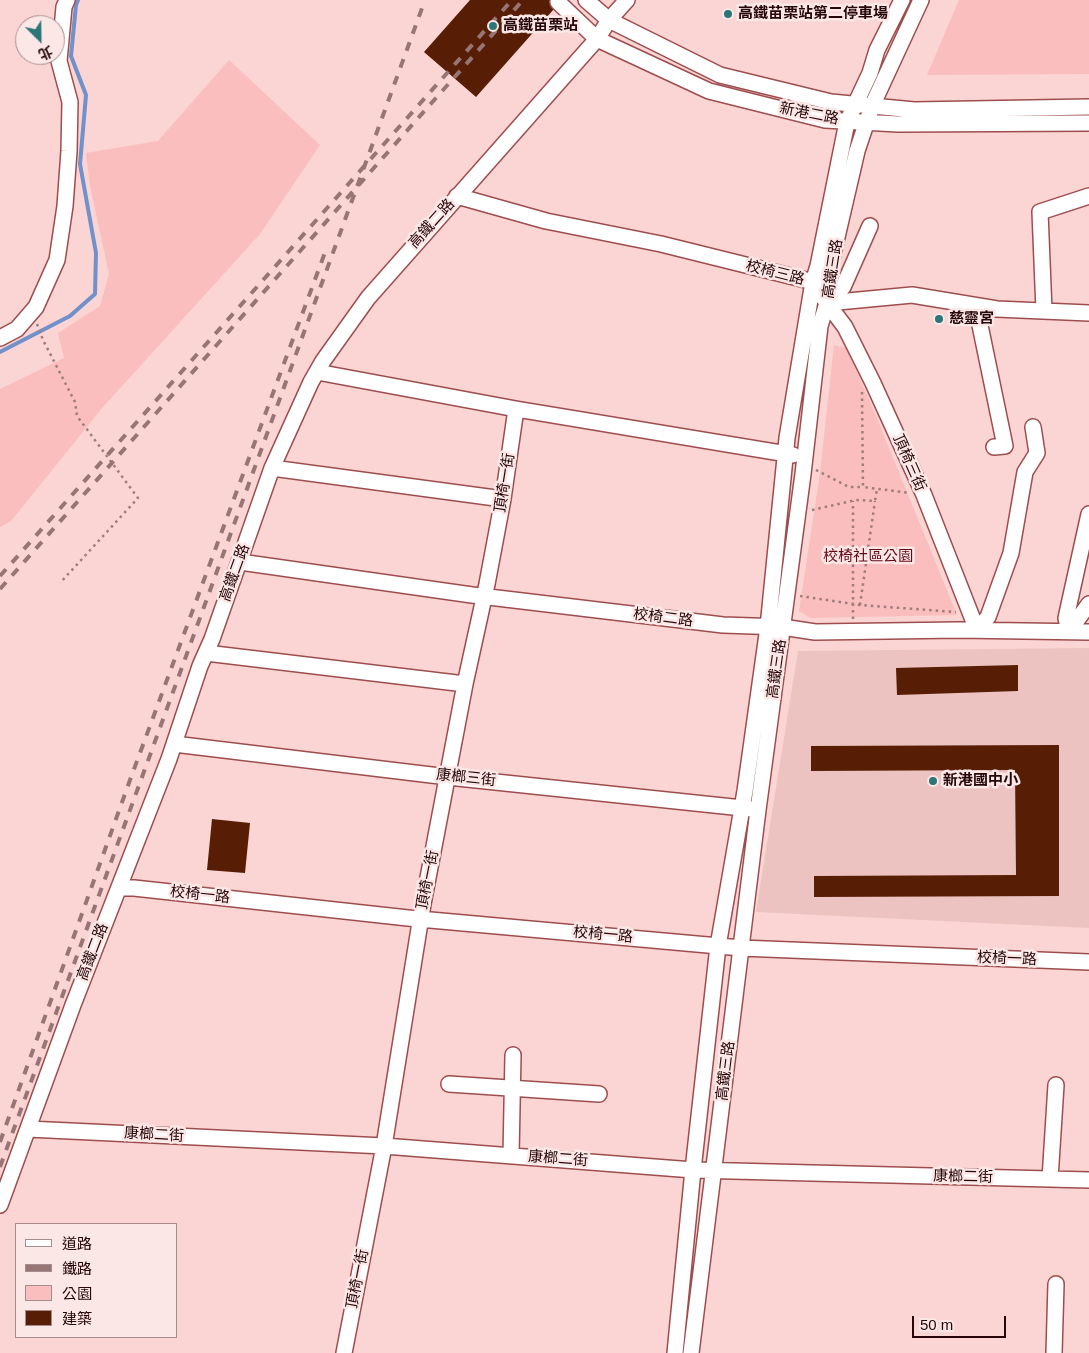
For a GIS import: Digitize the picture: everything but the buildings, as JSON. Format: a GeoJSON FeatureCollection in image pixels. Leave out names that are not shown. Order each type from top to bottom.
{"type":"FeatureCollection","features":[{"type":"Feature","properties":{"kind":"street"},"geometry":{"type":"LineString","coordinates":[[0,338],[18,330],[36,307],[56,260],[65,206],[69,151],[70,102],[59,62],[64,7],[67,0]]}},
{"type":"Feature","properties":{"kind":"street","name":"新港二路"},"geometry":{"type":"LineString","coordinates":[[586,0],[609,20],[720,75],[831,102],[914,110],[1089,107]]}},
{"type":"Feature","properties":{"kind":"street","name":"高鐵二路"},"geometry":{"type":"LineString","coordinates":[[0,1205],[174,744],[272,468],[317,372],[368,298],[597,38],[609,20],[627,0]]}},
{"type":"Feature","properties":{"kind":"street","name":"高鐵三路"},"geometry":{"type":"LineString","coordinates":[[691,1353],[758,810],[775,627],[785,453],[812,282],[817,269],[847,122],[870,73],[877,50],[902,0]]}},
{"type":"Feature","properties":{"kind":"street","name":"高鐵三路"},"geometry":{"type":"LineString","coordinates":[[675,1353],[718,946],[775,627],[809,463],[820,326],[828,303],[828,276],[857,151],[866,123],[921,0]]}},
{"type":"Feature","properties":{"kind":"street","name":"新港二路"},"geometry":{"type":"LineString","coordinates":[[558,2],[597,38],[709,91],[825,120],[866,123],[1089,123]]}},
{"type":"Feature","properties":{"kind":"street","name":"校椅三路"},"geometry":{"type":"LineString","coordinates":[[457,196],[546,221],[661,244],[812,282],[828,303]]}},
{"type":"Feature","properties":{"kind":"street"},"geometry":{"type":"LineString","coordinates":[[1044,311],[1040,212],[1089,196]]}},
{"type":"Feature","properties":{"kind":"street"},"geometry":{"type":"LineString","coordinates":[[828,303],[843,287],[870,226]]}},
{"type":"Feature","properties":{"kind":"street"},"geometry":{"type":"LineString","coordinates":[[828,303],[912,295],[997,309],[1089,313]]}},
{"type":"Feature","properties":{"kind":"street","name":"頂椅三街"},"geometry":{"type":"LineString","coordinates":[[828,303],[844,327],[873,383],[924,496],[977,630]]}},
{"type":"Feature","properties":{"kind":"street"},"geometry":{"type":"LineString","coordinates":[[976,306],[1005,446],[994,447]]}},
{"type":"Feature","properties":{"kind":"street"},"geometry":{"type":"LineString","coordinates":[[317,372],[516,409],[785,453],[809,463]]}},
{"type":"Feature","properties":{"kind":"street","name":"頂椅一街"},"geometry":{"type":"LineString","coordinates":[[344,1353],[384,1146],[421,919],[465,684],[503,499],[516,409]]}},
{"type":"Feature","properties":{"kind":"street"},"geometry":{"type":"LineString","coordinates":[[977,630],[988,617],[1011,553],[1025,472],[1037,453],[1033,427]]}},
{"type":"Feature","properties":{"kind":"street"},"geometry":{"type":"LineString","coordinates":[[272,468],[503,499]]}},
{"type":"Feature","properties":{"kind":"street"},"geometry":{"type":"LineString","coordinates":[[1069,631],[1066,618],[1089,514]]}},
{"type":"Feature","properties":{"kind":"street","name":"校椅二路"},"geometry":{"type":"LineString","coordinates":[[240,562],[484,597],[723,625],[775,627],[814,632],[977,630],[1089,632]]}},
{"type":"Feature","properties":{"kind":"street"},"geometry":{"type":"LineString","coordinates":[[1069,631],[1089,604]]}},
{"type":"Feature","properties":{"kind":"street"},"geometry":{"type":"LineString","coordinates":[[206,653],[465,684]]}},
{"type":"Feature","properties":{"kind":"street","name":"康榔三街"},"geometry":{"type":"LineString","coordinates":[[174,744],[448,777],[758,810]]}},
{"type":"Feature","properties":{"kind":"street","name":"校椅一路"},"geometry":{"type":"LineString","coordinates":[[119,888],[134,888],[421,919],[742,948],[1089,962]]}},
{"type":"Feature","properties":{"kind":"street"},"geometry":{"type":"LineString","coordinates":[[511,1156],[514,1088],[513,1055]]}},
{"type":"Feature","properties":{"kind":"street"},"geometry":{"type":"LineString","coordinates":[[449,1084],[599,1094]]}},
{"type":"Feature","properties":{"kind":"street"},"geometry":{"type":"LineString","coordinates":[[1050,1179],[1056,1084]]}},
{"type":"Feature","properties":{"kind":"street","name":"康榔二街"},"geometry":{"type":"LineString","coordinates":[[28,1129],[384,1146],[693,1170],[1089,1180]]}},
{"type":"Feature","properties":{"kind":"street"},"geometry":{"type":"LineString","coordinates":[[1054,1353],[1056,1284]]}},
{"type":"Feature","properties":{"kind":"path"},"geometry":{"type":"LineString","coordinates":[[37,323],[43,340],[75,402],[77,416],[138,498],[60,583]]}},
{"type":"Feature","properties":{"kind":"path"},"geometry":{"type":"LineString","coordinates":[[862,388],[863,487]]}},
{"type":"Feature","properties":{"kind":"path"},"geometry":{"type":"LineString","coordinates":[[809,463],[849,487],[914,493]]}},
{"type":"Feature","properties":{"kind":"path"},"geometry":{"type":"LineString","coordinates":[[860,604],[877,489]]}},
{"type":"Feature","properties":{"kind":"path"},"geometry":{"type":"LineString","coordinates":[[808,510],[853,501],[875,501]]}},
{"type":"Feature","properties":{"kind":"path"},"geometry":{"type":"LineString","coordinates":[[853,501],[853,622]]}},
{"type":"Feature","properties":{"kind":"path"},"geometry":{"type":"LineString","coordinates":[[798,596],[853,604],[960,612]]}},
{"type":"Feature","properties":{"kind":"shaded area","name":"新港國中小"},"geometry":{"type":"Polygon","coordinates":[[[1089,648],[1089,928],[756,912],[798,651],[1089,648]]]}},
{"type":"Feature","properties":{"kind":"green space"},"geometry":{"type":"Polygon","coordinates":[[[959,0],[1089,0],[1089,74],[927,75],[959,0]]]}},
{"type":"Feature","properties":{"kind":"green space"},"geometry":{"type":"Polygon","coordinates":[[[229,60],[320,145],[260,234],[103,407],[11,521],[0,527],[0,389],[64,358],[58,333],[100,306],[109,274],[90,186],[86,153],[158,141],[229,60]]]}},
{"type":"Feature","properties":{"kind":"green space","name":"校椅社區公園"},"geometry":{"type":"Polygon","coordinates":[[[834,345],[846,348],[874,411],[957,615],[810,618],[799,611],[820,473],[834,345]]]}},
{"type":"Feature","properties":{"kind":"waterway"},"geometry":{"type":"LineString","coordinates":[[0,352],[70,316],[95,294],[96,253],[80,164],[86,95],[71,56],[78,0]]}},
{"type":"Feature","properties":{"kind":"railway"},"geometry":{"type":"LineString","coordinates":[[0,1167],[425,0]]}},
{"type":"Feature","properties":{"kind":"railway"},"geometry":{"type":"LineString","coordinates":[[0,576],[512,0]]}},
{"type":"Feature","properties":{"kind":"railway"},"geometry":{"type":"LineString","coordinates":[[0,589],[523,0]]}},
{"type":"Feature","properties":{"kind":"railway"},"geometry":{"type":"LineString","coordinates":[[0,1142],[130,780],[327,247]]}},
{"type":"Feature","properties":{"kind":"place","name":"高鐵苗栗站第二停車場"},"geometry":{"type":"Point","coordinates":[728,14]}},
{"type":"Feature","properties":{"kind":"place","name":"高鐵苗栗站"},"geometry":{"type":"Point","coordinates":[493,26]}},
{"type":"Feature","properties":{"kind":"place","name":"慈靈宮"},"geometry":{"type":"Point","coordinates":[939,319]}},
{"type":"Feature","properties":{"kind":"place","name":"新港國中小"},"geometry":{"type":"Point","coordinates":[933,781]}}]}
